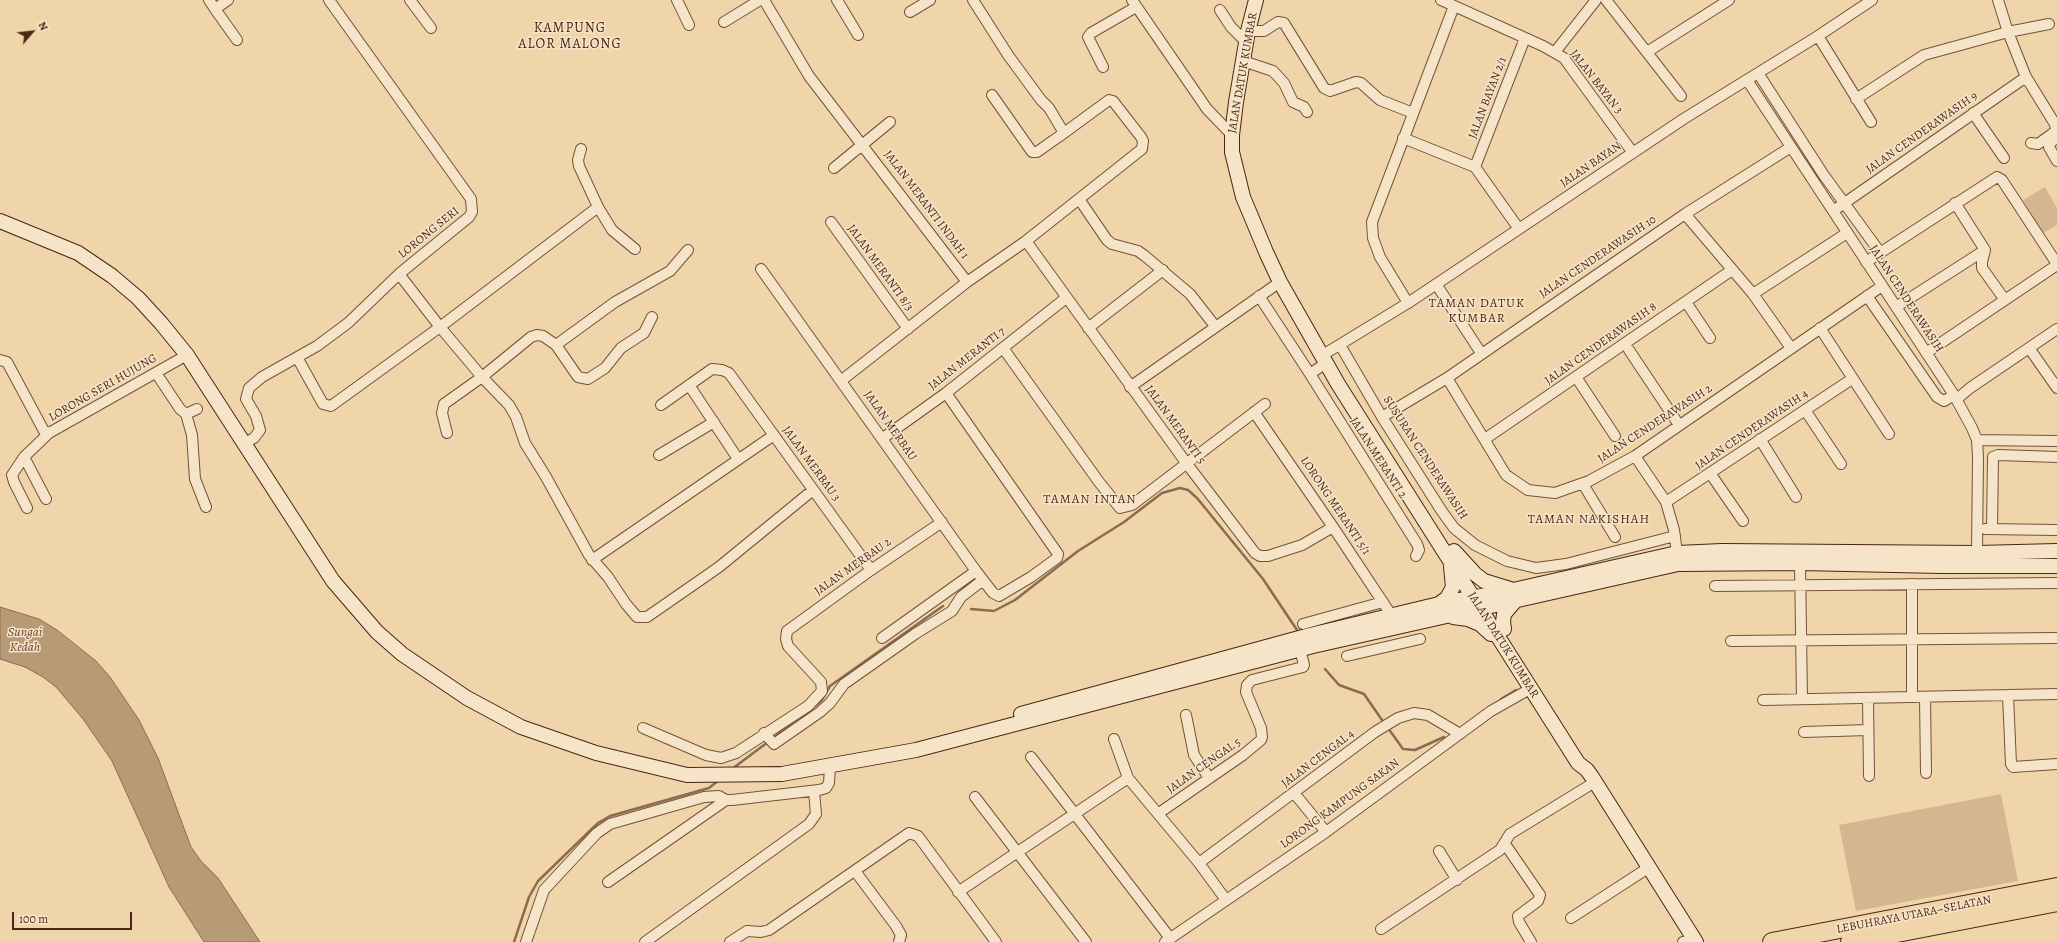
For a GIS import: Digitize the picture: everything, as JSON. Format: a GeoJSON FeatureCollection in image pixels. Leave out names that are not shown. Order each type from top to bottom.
{"type":"FeatureCollection","features":[{"type":"Feature","properties":{"kind":"highway","name":"LEBUHRAYA UTARA–SELATAN"},"geometry":{"type":"LineString","coordinates":[[1772,942],[2055,895]]}},
{"type":"Feature","properties":{"kind":"highway","name":"LEBUHRAYA UTARA–SELATAN"},"geometry":{"type":"LineString","coordinates":[[1850,942],[2055,895]]}},
{"type":"Feature","properties":{"kind":"main road","name":"JALAN DATUK KUMBAR"},"geometry":{"type":"LineString","coordinates":[[1256,0],[1247,36],[1232,135],[1232,152],[1243,197],[1280,282],[1323,353],[1355,410],[1452,556]]}},
{"type":"Feature","properties":{"kind":"main road"},"geometry":{"type":"LineString","coordinates":[[0,221],[78,253],[112,276],[138,298],[188,354],[333,581],[377,632],[402,654],[467,698],[521,727],[596,753],[687,775],[782,774],[830,767],[885,755],[915,744],[1362,635],[1440,611],[1514,595],[1678,564],[1800,563],[1941,566],[2057,566]]}},
{"type":"Feature","properties":{"kind":"main road","name":"JALAN DATUK KUMBAR"},"geometry":{"type":"LineString","coordinates":[[1323,353],[1343,374],[1452,556],[1586,765],[1691,941]]}},
{"type":"Feature","properties":{"kind":"main road"},"geometry":{"type":"LineString","coordinates":[[1452,556],[1484,581],[1514,595],[1677,553],[1722,551],[1977,553],[2057,551]]}},
{"type":"Feature","properties":{"kind":"main road"},"geometry":{"type":"LineString","coordinates":[[1440,611],[1453,587],[1452,556]]}},
{"type":"Feature","properties":{"kind":"main road"},"geometry":{"type":"LineString","coordinates":[[1030,716],[1250,651],[1392,616],[1440,611],[1468,619],[1502,636],[1502,622],[1504,614],[1514,595]]}},
{"type":"Feature","properties":{"kind":"main road","name":"JALAN DATUK KUMBAR"},"geometry":{"type":"LineString","coordinates":[[1502,636],[1530,689],[1578,764],[1586,765]]}},
{"type":"Feature","properties":{"kind":"street"},"geometry":{"type":"LineString","coordinates":[[228,0],[212,4],[237,40]]}},
{"type":"Feature","properties":{"kind":"street","name":"LORONG SERI"},"geometry":{"type":"LineString","coordinates":[[245,443],[254,438],[260,430],[256,416],[246,399],[249,388],[262,377],[298,359],[348,323],[399,274],[469,218],[473,206],[471,199],[329,0]]}},
{"type":"Feature","properties":{"kind":"street"},"geometry":{"type":"LineString","coordinates":[[410,0],[431,28]]}},
{"type":"Feature","properties":{"kind":"street"},"geometry":{"type":"LineString","coordinates":[[677,0],[689,25]]}},
{"type":"Feature","properties":{"kind":"street"},"geometry":{"type":"LineString","coordinates":[[724,22],[760,0]]}},
{"type":"Feature","properties":{"kind":"street","name":"JALAN MERANTI INDAH 1"},"geometry":{"type":"LineString","coordinates":[[764,0],[809,76],[863,144],[967,282]]}},
{"type":"Feature","properties":{"kind":"street"},"geometry":{"type":"LineString","coordinates":[[837,0],[858,35]]}},
{"type":"Feature","properties":{"kind":"street"},"geometry":{"type":"LineString","coordinates":[[910,12],[930,0]]}},
{"type":"Feature","properties":{"kind":"street"},"geometry":{"type":"LineString","coordinates":[[973,0],[1008,55],[1055,116],[1064,134]]}},
{"type":"Feature","properties":{"kind":"street","name":"JALAN BAYAN 3"},"geometry":{"type":"LineString","coordinates":[[1442,0],[1555,52],[1564,58],[1633,153]]}},
{"type":"Feature","properties":{"kind":"street"},"geometry":{"type":"LineString","coordinates":[[1555,52],[1596,0]]}},
{"type":"Feature","properties":{"kind":"street"},"geometry":{"type":"LineString","coordinates":[[1606,0],[1681,96]]}},
{"type":"Feature","properties":{"kind":"street"},"geometry":{"type":"LineString","coordinates":[[1647,52],[1729,0]]}},
{"type":"Feature","properties":{"kind":"street","name":"JALAN BAYAN"},"geometry":{"type":"LineString","coordinates":[[1310,374],[1323,353],[1340,345],[1408,303],[1633,153],[1818,36],[1872,0]]}},
{"type":"Feature","properties":{"kind":"street"},"geometry":{"type":"LineString","coordinates":[[1998,0],[2008,32],[2026,77],[2055,124],[2056,130],[2038,144],[2031,143]]}},
{"type":"Feature","properties":{"kind":"street"},"geometry":{"type":"LineString","coordinates":[[1103,67],[1088,38],[1091,33],[1134,3],[1207,109],[1232,135]]}},
{"type":"Feature","properties":{"kind":"street"},"geometry":{"type":"LineString","coordinates":[[1408,303],[1380,257],[1373,238],[1372,222],[1454,6]]}},
{"type":"Feature","properties":{"kind":"street"},"geometry":{"type":"LineString","coordinates":[[1220,10],[1231,27],[1247,36],[1264,31],[1278,22],[1284,23],[1324,88],[1330,91],[1356,82],[1361,82],[1380,100],[1413,113]]}},
{"type":"Feature","properties":{"kind":"street"},"geometry":{"type":"LineString","coordinates":[[1856,99],[1924,55],[2008,32],[2049,24]]}},
{"type":"Feature","properties":{"kind":"street"},"geometry":{"type":"LineString","coordinates":[[1818,36],[1871,122]]}},
{"type":"Feature","properties":{"kind":"street","name":"JALAN BAYAN 2/1"},"geometry":{"type":"LineString","coordinates":[[1475,167],[1525,38]]}},
{"type":"Feature","properties":{"kind":"street"},"geometry":{"type":"LineString","coordinates":[[1244,61],[1273,71],[1284,83],[1293,102],[1304,108],[1307,112]]}},
{"type":"Feature","properties":{"kind":"street"},"geometry":{"type":"LineString","coordinates":[[1758,73],[1822,174],[1879,251]]}},
{"type":"Feature","properties":{"kind":"street","name":"JALAN CENDERAWASIH 9"},"geometry":{"type":"LineString","coordinates":[[1833,211],[2026,77]]}},
{"type":"Feature","properties":{"kind":"street","name":"JALAN CENDERAWASIH"},"geometry":{"type":"LineString","coordinates":[[1747,80],[1955,397],[1977,440],[1977,553]]}},
{"type":"Feature","properties":{"kind":"street"},"geometry":{"type":"LineString","coordinates":[[842,380],[967,282],[1026,241],[1142,149],[1143,141],[1110,100],[1037,152],[1032,152],[992,95]]}},
{"type":"Feature","properties":{"kind":"street"},"geometry":{"type":"LineString","coordinates":[[1973,113],[2004,158]]}},
{"type":"Feature","properties":{"kind":"street"},"geometry":{"type":"LineString","coordinates":[[834,168],[890,122]]}},
{"type":"Feature","properties":{"kind":"street"},"geometry":{"type":"LineString","coordinates":[[1403,138],[1475,167],[1520,229]]}},
{"type":"Feature","properties":{"kind":"street"},"geometry":{"type":"LineString","coordinates":[[2057,138],[2051,142],[2049,147],[2057,161]]}},
{"type":"Feature","properties":{"kind":"street","name":"JALAN CENDERAWASIH 10"},"geometry":{"type":"LineString","coordinates":[[1382,417],[1447,378],[1481,353],[1685,214],[1791,147]]}},
{"type":"Feature","properties":{"kind":"street"},"geometry":{"type":"LineString","coordinates":[[581,149],[578,160],[579,166],[598,207],[612,230],[635,249]]}},
{"type":"Feature","properties":{"kind":"street"},"geometry":{"type":"LineString","coordinates":[[1866,262],[1879,251],[1994,178],[1999,178],[2057,265],[1926,353]]}},
{"type":"Feature","properties":{"kind":"street"},"geometry":{"type":"LineString","coordinates":[[1079,200],[1107,240],[1112,244],[1138,251],[1164,270],[1190,294],[1215,326]]}},
{"type":"Feature","properties":{"kind":"street"},"geometry":{"type":"LineString","coordinates":[[1955,203],[1985,250],[1982,268],[2004,300]]}},
{"type":"Feature","properties":{"kind":"street"},"geometry":{"type":"LineString","coordinates":[[298,359],[323,404],[331,406],[440,328],[598,207]]}},
{"type":"Feature","properties":{"kind":"street"},"geometry":{"type":"LineString","coordinates":[[1685,214],[1753,294],[1791,348]]}},
{"type":"Feature","properties":{"kind":"street","name":"JALAN MERANTI 8/3"},"geometry":{"type":"LineString","coordinates":[[831,222],[908,329]]}},
{"type":"Feature","properties":{"kind":"street"},"geometry":{"type":"LineString","coordinates":[[1753,294],[1847,233]]}},
{"type":"Feature","properties":{"kind":"street","name":"JALAN MERANTI 5"},"geometry":{"type":"LineString","coordinates":[[1026,241],[1130,387],[1250,547],[1260,556],[1268,556],[1302,545],[1333,527]]}},
{"type":"Feature","properties":{"kind":"street"},"geometry":{"type":"LineString","coordinates":[[556,345],[615,302],[670,271],[688,250]]}},
{"type":"Feature","properties":{"kind":"street"},"geometry":{"type":"LineString","coordinates":[[1896,307],[1985,250]]}},
{"type":"Feature","properties":{"kind":"street","name":"JALAN MERBAU"},"geometry":{"type":"LineString","coordinates":[[761,269],[842,380],[976,571],[993,593],[999,596],[1031,577],[1057,558],[1058,554],[946,393]]}},
{"type":"Feature","properties":{"kind":"street"},"geometry":{"type":"LineString","coordinates":[[1088,328],[1164,270]]}},
{"type":"Feature","properties":{"kind":"street","name":"JALAN CENDERAWASIH 8"},"geometry":{"type":"LineString","coordinates":[[1485,439],[1732,270]]}},
{"type":"Feature","properties":{"kind":"street"},"geometry":{"type":"LineString","coordinates":[[399,274],[440,328],[513,411],[525,443],[546,477],[592,560],[608,577],[626,604],[639,618],[647,617],[719,567],[813,490]]}},
{"type":"Feature","properties":{"kind":"street"},"geometry":{"type":"LineString","coordinates":[[1130,387],[1215,326],[1280,282]]}},
{"type":"Feature","properties":{"kind":"street"},"geometry":{"type":"LineString","coordinates":[[1436,284],[1481,353]]}},
{"type":"Feature","properties":{"kind":"street","name":"JALAN CENDERAWASIH 2"},"geometry":{"type":"LineString","coordinates":[[1447,378],[1506,474],[1528,490],[1555,494],[1583,484],[1635,456],[1882,286]]}},
{"type":"Feature","properties":{"kind":"street","name":"JALAN MERANTI 2"},"geometry":{"type":"LineString","coordinates":[[1259,296],[1418,544],[1419,550],[1416,556]]}},
{"type":"Feature","properties":{"kind":"street"},"geometry":{"type":"LineString","coordinates":[[1866,296],[1937,398],[1944,401],[1955,397],[2057,329]]}},
{"type":"Feature","properties":{"kind":"street","name":"JALAN MERANTI 7"},"geometry":{"type":"LineString","coordinates":[[883,438],[946,393],[1066,298]]}},
{"type":"Feature","properties":{"kind":"street"},"geometry":{"type":"LineString","coordinates":[[1686,302],[1710,338]]}},
{"type":"Feature","properties":{"kind":"street"},"geometry":{"type":"LineString","coordinates":[[447,433],[442,413],[444,404],[482,377],[534,336],[543,336],[556,345],[578,377],[588,379],[606,368],[621,348],[644,333],[652,317]]}},
{"type":"Feature","properties":{"kind":"street"},"geometry":{"type":"LineString","coordinates":[[1820,328],[1889,434]]}},
{"type":"Feature","properties":{"kind":"street","name":"SUSURAN CENDERAWASIH"},"geometry":{"type":"LineString","coordinates":[[1340,345],[1382,417],[1454,528],[1475,545],[1507,561],[1536,568],[1566,564],[1675,536]]}},
{"type":"Feature","properties":{"kind":"street"},"geometry":{"type":"LineString","coordinates":[[1003,348],[1117,507],[1125,509],[1265,404]]}},
{"type":"Feature","properties":{"kind":"street"},"geometry":{"type":"LineString","coordinates":[[2029,348],[2057,388]]}},
{"type":"Feature","properties":{"kind":"street"},"geometry":{"type":"LineString","coordinates":[[1629,350],[1679,425]]}},
{"type":"Feature","properties":{"kind":"street","name":"LORONG SERI HUJUNG"},"geometry":{"type":"LineString","coordinates":[[0,360],[7,362],[44,431],[49,433],[188,354]]}},
{"type":"Feature","properties":{"kind":"street","name":"JALAN MERBAU 3"},"geometry":{"type":"LineString","coordinates":[[689,385],[712,369],[722,370],[729,373],[871,570]]}},
{"type":"Feature","properties":{"kind":"street"},"geometry":{"type":"LineString","coordinates":[[156,373],[180,408],[186,414],[192,436],[194,479],[206,507]]}},
{"type":"Feature","properties":{"kind":"street"},"geometry":{"type":"LineString","coordinates":[[1576,377],[1616,436]]}},
{"type":"Feature","properties":{"kind":"street","name":"JALAN CENDERAWASIH 4"},"geometry":{"type":"LineString","coordinates":[[1666,502],[1852,379]]}},
{"type":"Feature","properties":{"kind":"street"},"geometry":{"type":"LineString","coordinates":[[661,405],[689,385],[738,459]]}},
{"type":"Feature","properties":{"kind":"street"},"geometry":{"type":"LineString","coordinates":[[186,414],[197,410]]}},
{"type":"Feature","properties":{"kind":"street"},"geometry":{"type":"LineString","coordinates":[[1338,420],[1355,410]]}},
{"type":"Feature","properties":{"kind":"street"},"geometry":{"type":"LineString","coordinates":[[1805,410],[1841,464]]}},
{"type":"Feature","properties":{"kind":"street","name":"LORONG MERANTI 5/1"},"geometry":{"type":"LineString","coordinates":[[1254,412],[1384,602],[1392,616]]}},
{"type":"Feature","properties":{"kind":"street"},"geometry":{"type":"LineString","coordinates":[[659,454],[714,422]]}},
{"type":"Feature","properties":{"kind":"street"},"geometry":{"type":"LineString","coordinates":[[27,508],[12,478],[14,471],[24,457],[49,433]]}},
{"type":"Feature","properties":{"kind":"street"},"geometry":{"type":"LineString","coordinates":[[592,560],[774,435]]}},
{"type":"Feature","properties":{"kind":"street"},"geometry":{"type":"LineString","coordinates":[[1760,439],[1796,497]]}},
{"type":"Feature","properties":{"kind":"street"},"geometry":{"type":"LineString","coordinates":[[1977,440],[2057,442]]}},
{"type":"Feature","properties":{"kind":"street"},"geometry":{"type":"LineString","coordinates":[[2002,441],[2002,455]]}},
{"type":"Feature","properties":{"kind":"street"},"geometry":{"type":"LineString","coordinates":[[1992,529],[1992,460],[1995,455],[2057,457]]}},
{"type":"Feature","properties":{"kind":"street"},"geometry":{"type":"LineString","coordinates":[[1635,456],[1666,502],[1675,536],[1677,553]]}},
{"type":"Feature","properties":{"kind":"street"},"geometry":{"type":"LineString","coordinates":[[24,457],[46,499]]}},
{"type":"Feature","properties":{"kind":"street"},"geometry":{"type":"LineString","coordinates":[[1710,473],[1743,521]]}},
{"type":"Feature","properties":{"kind":"street"},"geometry":{"type":"LineString","coordinates":[[1583,484],[1615,537]]}},
{"type":"Feature","properties":{"kind":"street","name":"JALAN MERBAU 2"},"geometry":{"type":"LineString","coordinates":[[767,738],[808,706],[822,691],[821,682],[788,646],[786,639],[787,631],[871,570],[942,522]]}},
{"type":"Feature","properties":{"kind":"street"},"geometry":{"type":"LineString","coordinates":[[1977,529],[2057,530]]}},
{"type":"Feature","properties":{"kind":"street"},"geometry":{"type":"LineString","coordinates":[[1800,563],[1802,699]]}},
{"type":"Feature","properties":{"kind":"street"},"geometry":{"type":"LineString","coordinates":[[882,638],[976,571]]}},
{"type":"Feature","properties":{"kind":"street"},"geometry":{"type":"LineString","coordinates":[[643,728],[706,756],[721,758],[736,753],[767,738],[774,744],[820,712],[830,703],[844,684],[915,634],[952,611],[959,599],[983,580]]}},
{"type":"Feature","properties":{"kind":"street"},"geometry":{"type":"LineString","coordinates":[[1715,586],[2057,583]]}},
{"type":"Feature","properties":{"kind":"street"},"geometry":{"type":"LineString","coordinates":[[1912,584],[1912,697]]}},
{"type":"Feature","properties":{"kind":"street"},"geometry":{"type":"LineString","coordinates":[[1303,624],[1384,602]]}},
{"type":"Feature","properties":{"kind":"street"},"geometry":{"type":"LineString","coordinates":[[1362,635],[1365,652]]}},
{"type":"Feature","properties":{"kind":"street"},"geometry":{"type":"LineString","coordinates":[[1731,641],[2057,638]]}},
{"type":"Feature","properties":{"kind":"street"},"geometry":{"type":"LineString","coordinates":[[1347,656],[1420,639]]}},
{"type":"Feature","properties":{"kind":"street","name":"JALAN CENGAL 5"},"geometry":{"type":"LineString","coordinates":[[1159,813],[1254,747],[1262,737],[1261,728],[1246,692],[1247,685],[1252,680],[1303,667],[1300,649]]}},
{"type":"Feature","properties":{"kind":"street","name":"LORONG KAMPUNG SAKAN"},"geometry":{"type":"LineString","coordinates":[[1168,940],[1326,832],[1491,711],[1530,689]]}},
{"type":"Feature","properties":{"kind":"street"},"geometry":{"type":"LineString","coordinates":[[1763,700],[2057,694]]}},
{"type":"Feature","properties":{"kind":"street"},"geometry":{"type":"LineString","coordinates":[[2008,695],[2011,764],[2013,767],[2057,764]]}},
{"type":"Feature","properties":{"kind":"street"},"geometry":{"type":"LineString","coordinates":[[1925,696],[1926,773]]}},
{"type":"Feature","properties":{"kind":"street"},"geometry":{"type":"LineString","coordinates":[[1868,698],[1869,776]]}},
{"type":"Feature","properties":{"kind":"street","name":"JALAN CENGAL 4"},"geometry":{"type":"LineString","coordinates":[[1199,863],[1375,732],[1398,718],[1414,714],[1428,714],[1460,734]]}},
{"type":"Feature","properties":{"kind":"street"},"geometry":{"type":"LineString","coordinates":[[1186,715],[1194,755],[1209,778]]}},
{"type":"Feature","properties":{"kind":"street"},"geometry":{"type":"LineString","coordinates":[[1804,732],[1868,730]]}},
{"type":"Feature","properties":{"kind":"street"},"geometry":{"type":"LineString","coordinates":[[1114,739],[1128,778],[1159,813],[1226,900]]}},
{"type":"Feature","properties":{"kind":"street"},"geometry":{"type":"LineString","coordinates":[[1031,757],[1168,940]]}},
{"type":"Feature","properties":{"kind":"street"},"geometry":{"type":"LineString","coordinates":[[608,882],[726,800],[814,791],[826,788],[830,776],[830,767]]}},
{"type":"Feature","properties":{"kind":"street"},"geometry":{"type":"LineString","coordinates":[[958,892],[1128,778]]}},
{"type":"Feature","properties":{"kind":"street"},"geometry":{"type":"LineString","coordinates":[[1381,929],[1457,880],[1500,850],[1510,834],[1595,782]]}},
{"type":"Feature","properties":{"kind":"street"},"geometry":{"type":"LineString","coordinates":[[644,942],[809,824],[816,814],[814,791]]}},
{"type":"Feature","properties":{"kind":"street"},"geometry":{"type":"LineString","coordinates":[[1294,793],[1326,832]]}},
{"type":"Feature","properties":{"kind":"street"},"geometry":{"type":"LineString","coordinates":[[526,942],[544,890],[603,828],[619,820],[704,797],[719,796],[726,800]]}},
{"type":"Feature","properties":{"kind":"street"},"geometry":{"type":"LineString","coordinates":[[975,797],[1086,942]]}},
{"type":"Feature","properties":{"kind":"street"},"geometry":{"type":"LineString","coordinates":[[730,942],[747,931],[761,932],[769,930],[905,835],[914,834],[918,836],[996,942]]}},
{"type":"Feature","properties":{"kind":"street"},"geometry":{"type":"LineString","coordinates":[[1505,844],[1540,895],[1538,901],[1518,916],[1518,922],[1531,942]]}},
{"type":"Feature","properties":{"kind":"street"},"geometry":{"type":"LineString","coordinates":[[1439,851],[1457,880]]}},
{"type":"Feature","properties":{"kind":"street"},"geometry":{"type":"LineString","coordinates":[[1571,918],[1648,868]]}},
{"type":"Feature","properties":{"kind":"street"},"geometry":{"type":"LineString","coordinates":[[855,871],[896,926],[901,935],[899,942]]}},
{"type":"Feature","properties":{"kind":"street"},"geometry":{"type":"LineString","coordinates":[[761,932],[767,942]]}},
{"type":"Feature","properties":{"kind":"shaded area"},"geometry":{"type":"Polygon","coordinates":[[[2045,187],[2057,208],[2057,225],[2043,233],[2023,200],[2045,187]]]}},
{"type":"Feature","properties":{"kind":"shaded area"},"geometry":{"type":"Polygon","coordinates":[[[2001,794],[2018,881],[1856,911],[1839,825],[2001,794]]]}},
{"type":"Feature","properties":{"kind":"water","name":"Sungai Kedah"},"geometry":{"type":"Polygon","coordinates":[[[0,607],[39,619],[57,630],[96,661],[110,677],[139,720],[158,758],[191,847],[201,861],[218,878],[260,942],[204,942],[169,887],[112,761],[83,719],[56,687],[43,677],[25,667],[0,659],[0,607]]]}},
{"type":"Feature","properties":{"kind":"waterway"},"geometry":{"type":"LineString","coordinates":[[971,609],[994,611],[1015,600],[1078,551],[1124,522],[1162,493],[1180,488],[1188,490],[1197,498],[1263,579],[1299,633]]}},
{"type":"Feature","properties":{"kind":"waterway"},"geometry":{"type":"LineString","coordinates":[[815,706],[822,700],[830,686],[943,606]]}},
{"type":"Feature","properties":{"kind":"waterway"},"geometry":{"type":"LineString","coordinates":[[1325,669],[1339,685],[1364,694],[1382,720]]}},
{"type":"Feature","properties":{"kind":"waterway"},"geometry":{"type":"LineString","coordinates":[[1501,699],[1516,690]]}},
{"type":"Feature","properties":{"kind":"waterway"},"geometry":{"type":"LineString","coordinates":[[772,739],[799,717]]}},
{"type":"Feature","properties":{"kind":"waterway"},"geometry":{"type":"LineString","coordinates":[[1388,728],[1403,749],[1415,750],[1444,737]]}},
{"type":"Feature","properties":{"kind":"waterway"},"geometry":{"type":"LineString","coordinates":[[732,769],[768,742]]}},
{"type":"Feature","properties":{"kind":"waterway"},"geometry":{"type":"LineString","coordinates":[[514,942],[529,897],[538,881],[598,823],[610,816],[709,788],[719,780]]}},
{"type":"Feature","properties":{"kind":"district","name":"KAMPUNG ALOR MALONG"},"geometry":{"type":"Point","coordinates":[570,38]}},
{"type":"Feature","properties":{"kind":"district","name":"TAMAN DATUK KUMBAR"},"geometry":{"type":"Point","coordinates":[1477,312]}},
{"type":"Feature","properties":{"kind":"district","name":"TAMAN INTAN"},"geometry":{"type":"Point","coordinates":[1090,500]}},
{"type":"Feature","properties":{"kind":"district","name":"TAMAN NAKISHAH"},"geometry":{"type":"Point","coordinates":[1589,520]}}]}
